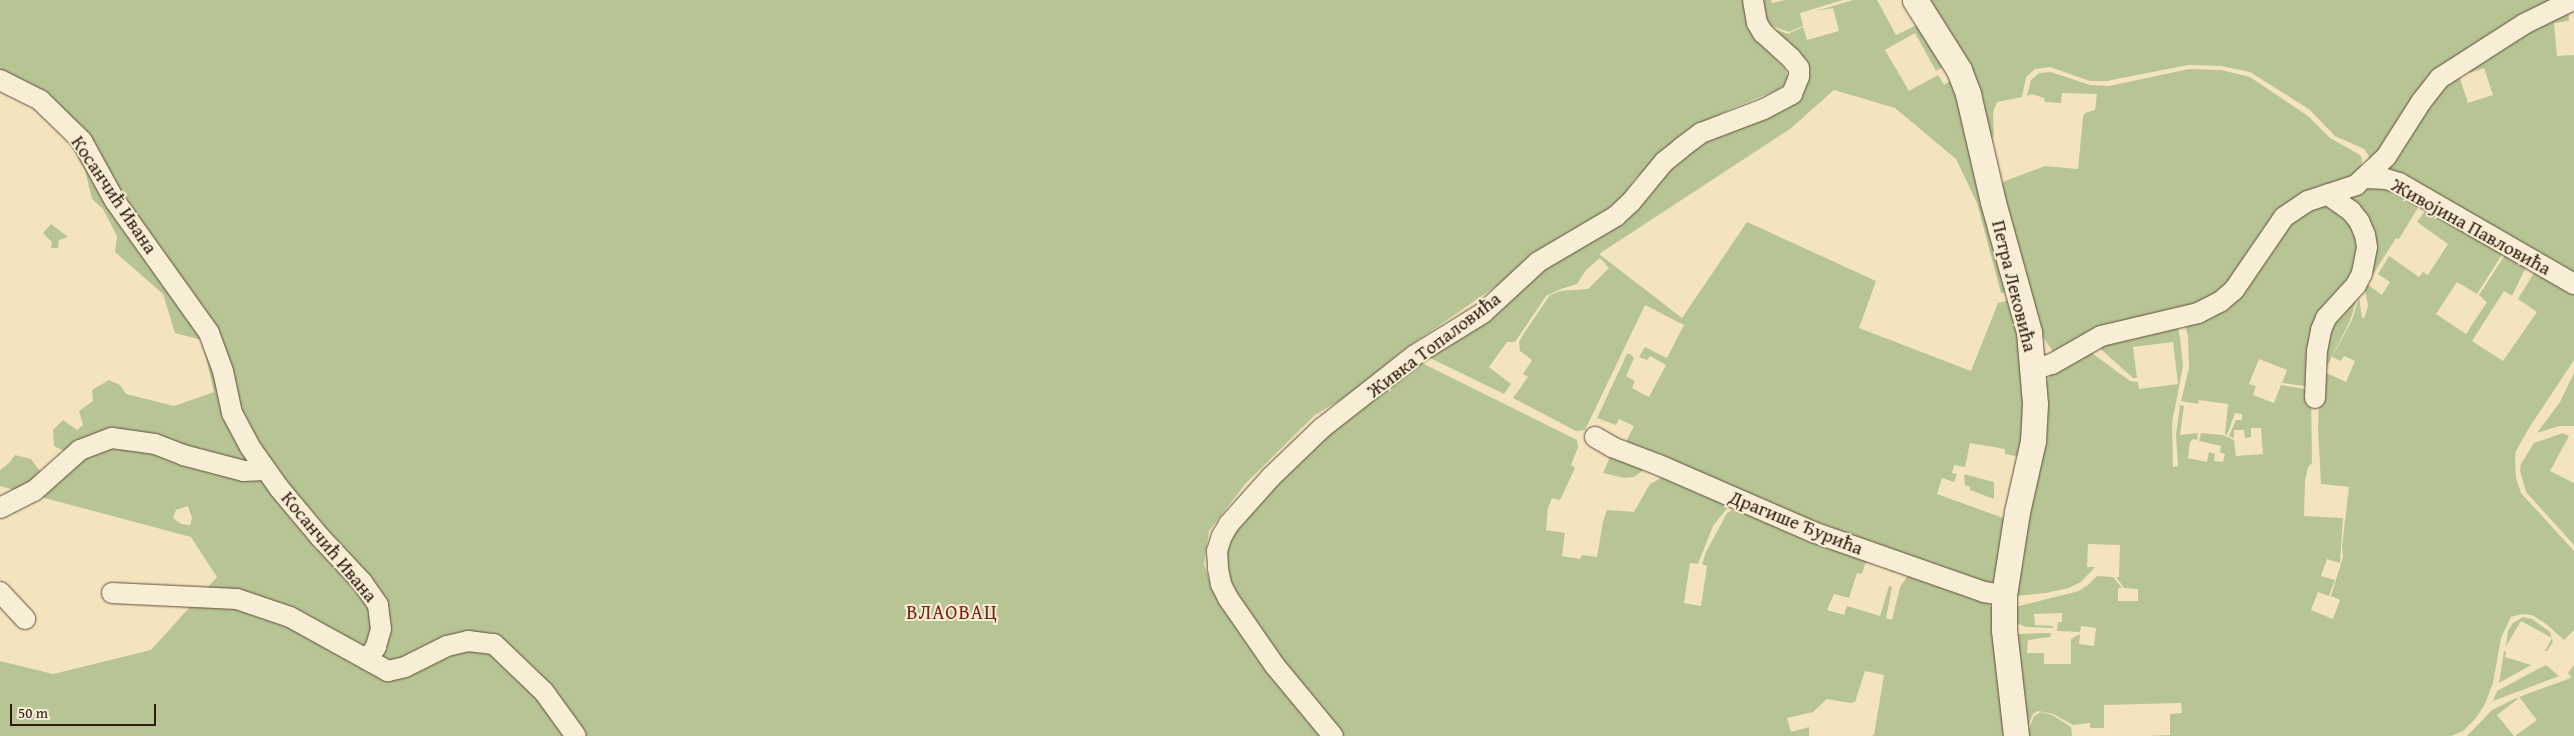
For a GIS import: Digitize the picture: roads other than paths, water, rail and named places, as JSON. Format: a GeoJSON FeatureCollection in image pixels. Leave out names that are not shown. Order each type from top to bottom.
{"type":"FeatureCollection","features":[{"type":"Feature","properties":{"kind":"street","name":"Живка Топаловића"},"geometry":{"type":"LineString","coordinates":[[1333,736],[1275,666],[1228,598],[1221,584],[1218,568],[1217,551],[1222,536],[1229,524],[1271,477],[1322,428],[1415,355],[1483,313],[1538,262],[1616,216],[1631,202],[1664,162],[1681,148],[1701,133],[1764,109],[1792,94],[1799,78],[1799,68],[1763,33],[1757,23],[1753,0]]}},
{"type":"Feature","properties":{"kind":"street","name":"Петра Лековића"},"geometry":{"type":"LineString","coordinates":[[1915,0],[1959,70],[1968,94],[1993,202],[2029,332],[2036,404],[2033,441],[2018,512],[2004,595],[2004,630],[2016,736]]}},
{"type":"Feature","properties":{"kind":"street","name":"Живојина Павловића"},"geometry":{"type":"LineString","coordinates":[[2033,370],[2052,364],[2101,336],[2198,312],[2220,302],[2234,290],[2284,217],[2308,201],[2356,184],[2365,178],[2386,157],[2420,102],[2440,78],[2524,24],[2573,0]]}},
{"type":"Feature","properties":{"kind":"street","name":"Косанчић Ивана"},"geometry":{"type":"LineString","coordinates":[[0,80],[40,100],[82,141],[115,201],[209,334],[223,371],[232,413],[265,470],[320,537],[362,582],[378,605],[381,629],[376,647],[368,658]]}},
{"type":"Feature","properties":{"kind":"street","name":"Живојина Павловића"},"geometry":{"type":"LineString","coordinates":[[2365,178],[2386,179],[2400,184],[2574,284]]}},
{"type":"Feature","properties":{"kind":"street"},"geometry":{"type":"LineString","coordinates":[[2315,398],[2317,350],[2321,330],[2326,318],[2356,285],[2362,273],[2367,247],[2365,235],[2359,221],[2351,211],[2327,194]]}},
{"type":"Feature","properties":{"kind":"street","name":"Драгише Ђурића"},"geometry":{"type":"LineString","coordinates":[[1595,437],[1612,447],[1659,465],[1813,532],[1984,592],[2004,595]]}},
{"type":"Feature","properties":{"kind":"street"},"geometry":{"type":"LineString","coordinates":[[0,508],[34,491],[80,450],[112,438],[155,444],[183,455],[244,471],[265,470]]}},
{"type":"Feature","properties":{"kind":"street"},"geometry":{"type":"LineString","coordinates":[[0,592],[25,619]]}},
{"type":"Feature","properties":{"kind":"street"},"geometry":{"type":"LineString","coordinates":[[112,593],[237,599],[290,617],[368,658],[388,671],[405,667],[454,644],[468,641],[494,644],[544,692],[576,736]]}},
{"type":"Feature","properties":{"kind":"district","name":"ВЛАОВАЦ"},"geometry":{"type":"Point","coordinates":[952,611]}}]}
